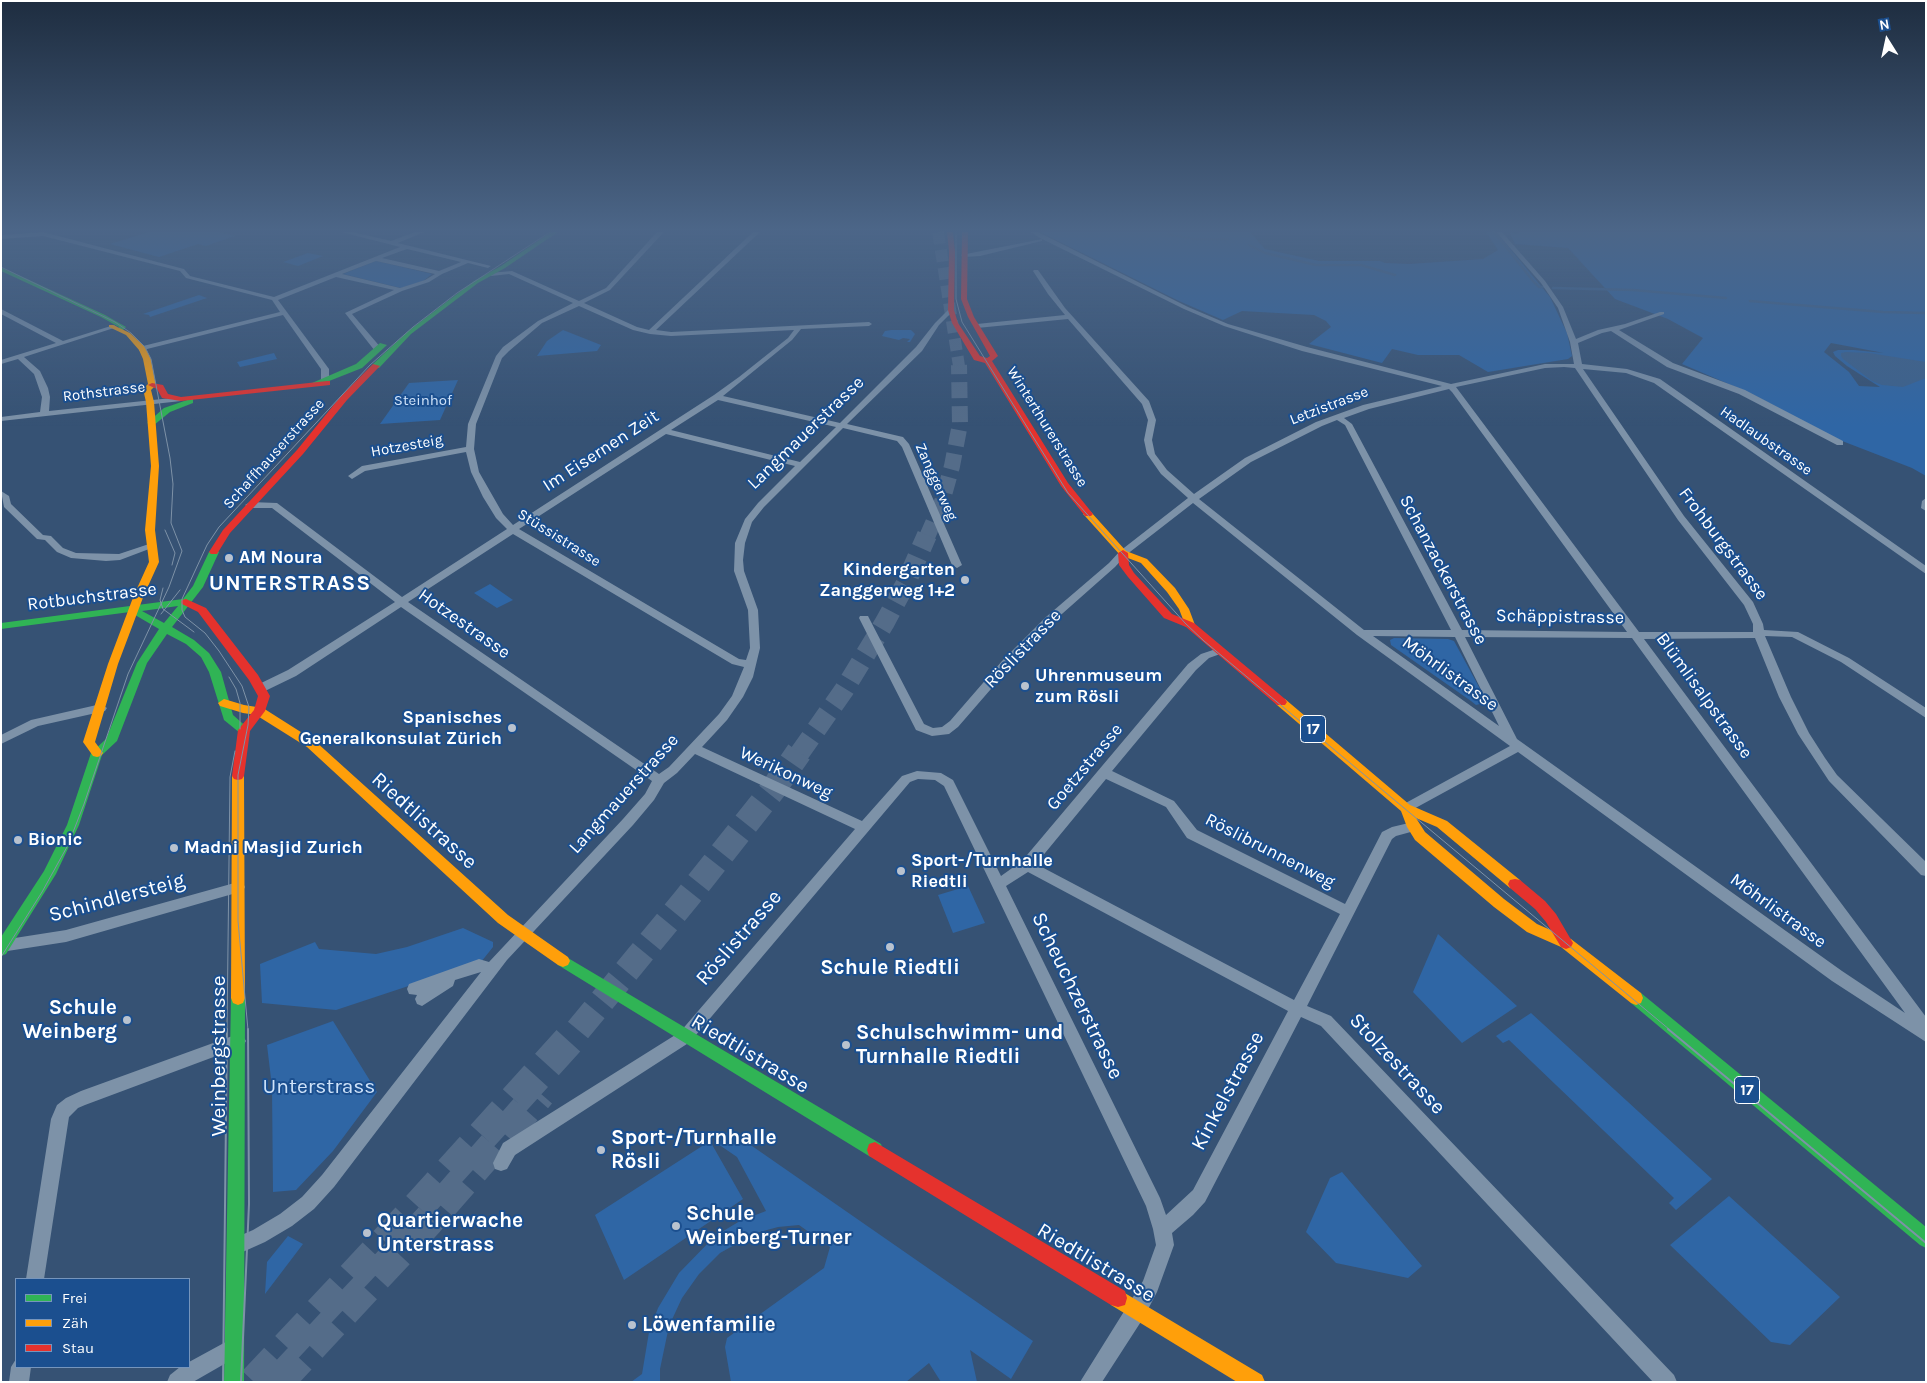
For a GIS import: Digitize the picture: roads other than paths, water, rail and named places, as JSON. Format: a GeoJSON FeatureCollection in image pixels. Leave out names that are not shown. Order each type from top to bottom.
{"type":"FeatureCollection","features":[{"type":"Feature","properties":{"kind":"street"},"geometry":{"type":"LineString","coordinates":[[58,297],[117,328],[137,342],[147,359],[152,385]]}},
{"type":"Feature","properties":{"kind":"street"},"geometry":{"type":"LineString","coordinates":[[264,297],[274,299],[280,297]]}},
{"type":"Feature","properties":{"kind":"street"},"geometry":{"type":"LineString","coordinates":[[378,349],[354,322],[348,312],[385,297]]}},
{"type":"Feature","properties":{"kind":"street","name":"Schaffhauserstrasse"},"geometry":{"type":"LineString","coordinates":[[325,382],[359,366],[413,320],[449,297]]}},
{"type":"Feature","properties":{"kind":"street","name":"Schaffhauserstrasse"},"geometry":{"type":"LineString","coordinates":[[186,602],[198,587],[213,554],[226,532],[300,452],[345,397],[409,332],[457,297]]}},
{"type":"Feature","properties":{"kind":"street"},"geometry":{"type":"LineString","coordinates":[[563,297],[635,329],[671,334],[869,324]]}},
{"type":"Feature","properties":{"kind":"street","name":"Stüssistrasse"},"geometry":{"type":"LineString","coordinates":[[591,297],[540,322],[516,340],[499,358],[472,424],[470,449],[475,472],[499,516],[512,529],[736,662],[751,664]]}},
{"type":"Feature","properties":{"kind":"street"},"geometry":{"type":"LineString","coordinates":[[650,332],[688,297]]}},
{"type":"Feature","properties":{"kind":"street","name":"Winterthurerstrasse"},"geometry":{"type":"LineString","coordinates":[[951,297],[951,310],[955,323],[977,358],[988,362],[1064,484],[1123,553],[1144,561],[1157,575],[1182,604],[1190,625]]}},
{"type":"Feature","properties":{"kind":"street","name":"Winterthurerstrasse"},"geometry":{"type":"LineString","coordinates":[[964,297],[977,326],[994,356],[988,362]]}},
{"type":"Feature","properties":{"kind":"street","name":"Möhrlistrasse"},"geometry":{"type":"LineString","coordinates":[[1053,297],[1146,403],[1152,420],[1148,440],[1151,454],[1164,472],[1194,498],[1361,633],[1837,976],[1926,1035]]}},
{"type":"Feature","properties":{"kind":"street"},"geometry":{"type":"LineString","coordinates":[[1162,297],[1226,324],[1297,347],[1450,386]]}},
{"type":"Feature","properties":{"kind":"street","name":"Frohburgstrasse"},"geometry":{"type":"LineString","coordinates":[[1553,297],[1564,313],[1574,342],[1580,373],[1593,389],[1681,518],[1749,604],[1758,624],[1758,634],[1785,697],[1804,734],[1821,761],[1833,778],[1926,870]]}},
{"type":"Feature","properties":{"kind":"street"},"geometry":{"type":"LineString","coordinates":[[274,299],[324,369],[325,382]]}},
{"type":"Feature","properties":{"kind":"street","name":"Langmauerstrasse"},"geometry":{"type":"LineString","coordinates":[[236,1246],[259,1236],[286,1220],[328,1182],[522,934],[628,822],[650,797],[659,780],[673,770],[731,706],[747,677],[756,635],[752,610],[739,571],[738,560],[740,543],[753,514],[919,350],[934,328],[951,310]]}},
{"type":"Feature","properties":{"kind":"street"},"geometry":{"type":"LineString","coordinates":[[1,311],[62,343]]}},
{"type":"Feature","properties":{"kind":"street"},"geometry":{"type":"LineString","coordinates":[[142,349],[284,313]]}},
{"type":"Feature","properties":{"kind":"street"},"geometry":{"type":"LineString","coordinates":[[1574,342],[1600,331],[1613,329],[1662,313]]}},
{"type":"Feature","properties":{"kind":"street"},"geometry":{"type":"LineString","coordinates":[[977,326],[1069,317]]}},
{"type":"Feature","properties":{"kind":"street"},"geometry":{"type":"LineString","coordinates":[[934,328],[955,323]]}},
{"type":"Feature","properties":{"kind":"street"},"geometry":{"type":"LineString","coordinates":[[1,362],[117,328]]}},
{"type":"Feature","properties":{"kind":"street","name":"Im Eisernen Zeit"},"geometry":{"type":"LineString","coordinates":[[261,688],[292,673],[717,397],[790,339],[799,328]]}},
{"type":"Feature","properties":{"kind":"street"},"geometry":{"type":"LineString","coordinates":[[1613,329],[1670,365],[1742,392],[1840,443]]}},
{"type":"Feature","properties":{"kind":"street"},"geometry":{"type":"LineString","coordinates":[[20,357],[37,373],[44,388],[46,397],[45,412],[43,414]]}},
{"type":"Feature","properties":{"kind":"street","name":"Letzistrasse"},"geometry":{"type":"LineString","coordinates":[[1123,553],[1194,498],[1262,452],[1337,417],[1366,407],[1450,386],[1545,366],[1578,366]]}},
{"type":"Feature","properties":{"kind":"street","name":"Hadlaubstrasse"},"geometry":{"type":"LineString","coordinates":[[1578,366],[1627,371],[1657,381],[1926,570]]}},
{"type":"Feature","properties":{"kind":"street","name":"Schaffhauserstrasse"},"geometry":{"type":"LineString","coordinates":[[325,382],[344,389],[345,397]]}},
{"type":"Feature","properties":{"kind":"street","name":"Rothstrasse"},"geometry":{"type":"LineString","coordinates":[[1,419],[325,382]]}},
{"type":"Feature","properties":{"kind":"street"},"geometry":{"type":"LineString","coordinates":[[152,385],[160,387],[165,396],[181,398]]}},
{"type":"Feature","properties":{"kind":"street"},"geometry":{"type":"LineString","coordinates":[[97,753],[89,742],[113,664],[133,610],[154,562],[150,524],[155,466],[150,402],[147,389],[152,385]]}},
{"type":"Feature","properties":{"kind":"street","name":"Blümlisalpstrasse"},"geometry":{"type":"LineString","coordinates":[[1450,386],[1462,398],[1926,1029]]}},
{"type":"Feature","properties":{"kind":"street","name":"Rothstrasse"},"geometry":{"type":"LineString","coordinates":[[151,423],[167,410],[210,395]]}},
{"type":"Feature","properties":{"kind":"street","name":"Zanggerweg"},"geometry":{"type":"LineString","coordinates":[[717,397],[842,426],[892,435],[904,442],[957,565]]}},
{"type":"Feature","properties":{"kind":"street","name":"Schanzackerstrasse"},"geometry":{"type":"LineString","coordinates":[[1337,417],[1348,424],[1516,745]]}},
{"type":"Feature","properties":{"kind":"street"},"geometry":{"type":"LineString","coordinates":[[665,431],[802,465]]}},
{"type":"Feature","properties":{"kind":"street","name":"Hotzesteig"},"geometry":{"type":"LineString","coordinates":[[352,476],[362,469],[470,449]]}},
{"type":"Feature","properties":{"kind":"street"},"geometry":{"type":"LineString","coordinates":[[1,494],[6,498],[8,505],[40,537],[48,538],[60,550],[74,556],[88,558],[120,557],[152,546]]}},
{"type":"Feature","properties":{"kind":"street"},"geometry":{"type":"LineString","coordinates":[[1926,501],[1926,508]]}},
{"type":"Feature","properties":{"kind":"street","name":"Hotzestrasse"},"geometry":{"type":"LineString","coordinates":[[250,505],[274,505],[402,602],[659,780]]}},
{"type":"Feature","properties":{"kind":"street","name":"Winterthurerstrasse"},"geometry":{"type":"LineString","coordinates":[[1123,553],[1124,565],[1130,575],[1168,616],[1190,625],[1406,808],[1442,824],[1540,905],[1551,918],[1566,943]]}},
{"type":"Feature","properties":{"kind":"street","name":"Röslistrasse"},"geometry":{"type":"LineString","coordinates":[[864,618],[920,727],[932,732],[949,729],[1006,664],[1050,619],[1112,565],[1123,553]]}},
{"type":"Feature","properties":{"kind":"street"},"geometry":{"type":"LineString","coordinates":[[3,947],[49,874],[62,848],[73,825],[97,753],[111,741],[142,663],[186,602],[202,610],[261,688],[264,696],[259,711],[243,709],[224,703]]}},
{"type":"Feature","properties":{"kind":"street","name":"Rotbuchstrasse"},"geometry":{"type":"LineString","coordinates":[[1,626],[186,602]]}},
{"type":"Feature","properties":{"kind":"street"},"geometry":{"type":"LineString","coordinates":[[133,610],[190,642],[205,655],[215,672],[228,718],[244,730]]}},
{"type":"Feature","properties":{"kind":"street","name":"Schäppistrasse"},"geometry":{"type":"LineString","coordinates":[[1361,633],[1748,636],[1769,632],[1791,633],[1802,636],[1870,676],[1926,714]]}},
{"type":"Feature","properties":{"kind":"street","name":"Goetzstrasse"},"geometry":{"type":"LineString","coordinates":[[998,884],[1027,864],[1189,670],[1205,656],[1219,651]]}},
{"type":"Feature","properties":{"kind":"street"},"geometry":{"type":"LineString","coordinates":[[1,740],[35,723],[101,708]]}},
{"type":"Feature","properties":{"kind":"street","name":"Weinbergstrasse"},"geometry":{"type":"LineString","coordinates":[[234,1382],[236,1346],[238,1040],[238,769],[244,730],[259,711]]}},
{"type":"Feature","properties":{"kind":"street","name":"Riedtlistrasse"},"geometry":{"type":"LineString","coordinates":[[259,711],[312,744],[503,919],[522,934],[685,1037],[1255,1382]]}},
{"type":"Feature","properties":{"kind":"street"},"geometry":{"type":"LineString","coordinates":[[1406,808],[1516,745]]}},
{"type":"Feature","properties":{"kind":"street","name":"Werikonweg"},"geometry":{"type":"LineString","coordinates":[[693,748],[864,828]]}},
{"type":"Feature","properties":{"kind":"street","name":"Röslibrunnenweg"},"geometry":{"type":"LineString","coordinates":[[1104,773],[1170,804],[1192,834],[1349,912]]}},
{"type":"Feature","properties":{"kind":"street","name":"Röslistrasse"},"geometry":{"type":"LineString","coordinates":[[501,1163],[509,1149],[685,1037],[906,779],[911,776],[930,774],[948,783]]}},
{"type":"Feature","properties":{"kind":"street","name":"Scheuchzerstrasse"},"geometry":{"type":"LineString","coordinates":[[948,783],[1154,1204],[1162,1229]]}},
{"type":"Feature","properties":{"kind":"street","name":"Winterthurerstrasse"},"geometry":{"type":"LineString","coordinates":[[1406,808],[1413,827],[1420,836],[1517,918],[1532,928],[1566,943],[1926,1239]]}},
{"type":"Feature","properties":{"kind":"street","name":"Kinkelstrasse"},"geometry":{"type":"LineString","coordinates":[[1162,1229],[1187,1209],[1199,1196],[1387,836],[1392,832],[1413,827]]}},
{"type":"Feature","properties":{"kind":"street","name":"Stolzestrasse"},"geometry":{"type":"LineString","coordinates":[[1027,864],[1298,1009],[1326,1021],[1668,1382]]}},
{"type":"Feature","properties":{"kind":"street","name":"Schindlersteig"},"geometry":{"type":"LineString","coordinates":[[3,947],[66,936],[238,887]]}},
{"type":"Feature","properties":{"kind":"street"},"geometry":{"type":"LineString","coordinates":[[418,994],[462,971],[479,965],[493,969]]}},
{"type":"Feature","properties":{"kind":"street"},"geometry":{"type":"LineString","coordinates":[[35,1278],[59,1118],[62,1111],[81,1099],[238,1040]]}},
{"type":"Feature","properties":{"kind":"street"},"geometry":{"type":"LineString","coordinates":[[1090,1382],[1138,1310],[1151,1286],[1165,1245],[1162,1229]]}},
{"type":"Feature","properties":{"kind":"street"},"geometry":{"type":"LineString","coordinates":[[177,1382],[195,1369],[236,1346]]}},
{"type":"Feature","properties":{"kind":"street"},"geometry":{"type":"LineString","coordinates":[[19,1382],[21,1368]]}},
{"type":"Feature","properties":{"kind":"waterway"},"geometry":{"type":"LineString","coordinates":[[1709,297],[1726,298]]}},
{"type":"Feature","properties":{"kind":"waterway"},"geometry":{"type":"LineString","coordinates":[[1750,301],[1883,312],[1926,313]]}},
{"type":"Feature","properties":{"kind":"tunnel"},"geometry":{"type":"LineString","coordinates":[[948,297],[959,366]]}},
{"type":"Feature","properties":{"kind":"tunnel"},"geometry":{"type":"LineString","coordinates":[[927,537],[942,502],[952,466],[960,424],[959,365]]}},
{"type":"Feature","properties":{"kind":"tunnel"},"geometry":{"type":"LineString","coordinates":[[799,754],[844,690],[885,622],[906,583],[927,535]]}},
{"type":"Feature","properties":{"kind":"tunnel"},"geometry":{"type":"LineString","coordinates":[[578,1030],[686,899],[774,788],[799,752]]}},
{"type":"Feature","properties":{"kind":"tunnel"},"geometry":{"type":"LineString","coordinates":[[254,1382],[416,1209],[579,1029]]}},
{"type":"Feature","properties":{"kind":"tunnel"},"geometry":{"type":"LineString","coordinates":[[278,1382],[428,1221],[540,1093]]}},
{"type":"Feature","properties":{"kind":"tram line"},"geometry":{"type":"LineString","coordinates":[[62,297],[115,322],[131,333],[145,347],[151,359],[170,458],[173,484],[171,523],[182,551],[161,604]]}},
{"type":"Feature","properties":{"kind":"tram line"},"geometry":{"type":"LineString","coordinates":[[248,1030],[238,921],[238,775],[248,725],[249,707],[242,686],[219,651],[205,633],[185,617],[182,610],[182,599],[207,545],[219,527],[370,365],[413,327],[452,297]]}},
{"type":"Feature","properties":{"kind":"tram line"},"geometry":{"type":"LineString","coordinates":[[956,297],[962,322],[1068,493],[1185,623],[1204,641],[1670,1030]]}},
{"type":"Feature","properties":{"kind":"tram line"},"geometry":{"type":"LineString","coordinates":[[165,530],[175,553],[172,565]]}},
{"type":"Feature","properties":{"kind":"tram line"},"geometry":{"type":"LineString","coordinates":[[161,604],[160,600],[163,588]]}},
{"type":"Feature","properties":{"kind":"tram line"},"geometry":{"type":"LineString","coordinates":[[164,610],[180,590]]}},
{"type":"Feature","properties":{"kind":"tram line"},"geometry":{"type":"LineString","coordinates":[[1,957],[42,892],[68,845],[84,804],[128,674],[161,604]]}},
{"type":"Feature","properties":{"kind":"tram line"},"geometry":{"type":"LineString","coordinates":[[161,604],[164,610]]}},
{"type":"Feature","properties":{"kind":"tram line"},"geometry":{"type":"LineString","coordinates":[[161,614],[164,610]]}},
{"type":"Feature","properties":{"kind":"tram line"},"geometry":{"type":"LineString","coordinates":[[164,610],[194,632]]}},
{"type":"Feature","properties":{"kind":"tram line"},"geometry":{"type":"LineString","coordinates":[[229,677],[236,689],[240,703],[240,729]]}},
{"type":"Feature","properties":{"kind":"tram line"},"geometry":{"type":"LineString","coordinates":[[227,1030],[230,777],[235,751]]}},
{"type":"Feature","properties":{"kind":"tram line"},"geometry":{"type":"LineString","coordinates":[[223,1382],[227,1029]]}},
{"type":"Feature","properties":{"kind":"tram line"},"geometry":{"type":"LineString","coordinates":[[241,1382],[249,1204],[248,1029]]}},
{"type":"Feature","properties":{"kind":"tram line"},"geometry":{"type":"LineString","coordinates":[[1668,1029],[1926,1243]]}},
{"type":"Feature","properties":{"kind":"place","name":"AM Noura"},"geometry":{"type":"Point","coordinates":[229,558]}},
{"type":"Feature","properties":{"kind":"place","name":"Kindergarten Zanggerweg 1+2"},"geometry":{"type":"Point","coordinates":[965,580]}},
{"type":"Feature","properties":{"kind":"place","name":"Uhrenmuseum zum Rösli"},"geometry":{"type":"Point","coordinates":[1025,686]}},
{"type":"Feature","properties":{"kind":"place","name":"Spanisches Generalkonsulat Zürich"},"geometry":{"type":"Point","coordinates":[512,728]}},
{"type":"Feature","properties":{"kind":"place","name":"Bionic"},"geometry":{"type":"Point","coordinates":[18,840]}},
{"type":"Feature","properties":{"kind":"place","name":"Madni Masjid Zurich"},"geometry":{"type":"Point","coordinates":[174,848]}},
{"type":"Feature","properties":{"kind":"place","name":"Sport-/Turnhalle Riedtli"},"geometry":{"type":"Point","coordinates":[901,871]}},
{"type":"Feature","properties":{"kind":"place","name":"Schule Riedtli"},"geometry":{"type":"Point","coordinates":[890,947]}},
{"type":"Feature","properties":{"kind":"place","name":"Schule Weinberg"},"geometry":{"type":"Point","coordinates":[127,1020]}},
{"type":"Feature","properties":{"kind":"place","name":"Schulschwimm- und Turnhalle Riedtli"},"geometry":{"type":"Point","coordinates":[846,1045]}},
{"type":"Feature","properties":{"kind":"place","name":"Sport-/Turnhalle Rösli"},"geometry":{"type":"Point","coordinates":[601,1150]}},
{"type":"Feature","properties":{"kind":"place","name":"Schule Weinberg-Turner"},"geometry":{"type":"Point","coordinates":[676,1226]}},
{"type":"Feature","properties":{"kind":"place","name":"Quartierwache Unterstrass"},"geometry":{"type":"Point","coordinates":[367,1233]}},
{"type":"Feature","properties":{"kind":"place","name":"Löwenfamilie"},"geometry":{"type":"Point","coordinates":[632,1325]}},
{"type":"Feature","properties":{"kind":"district","name":"UNTERSTRASS"},"geometry":{"type":"Point","coordinates":[290,584]}},
{"type":"Feature","properties":{"kind":"park label","name":"Steinhof"},"geometry":{"type":"Point","coordinates":[423,401]}},
{"type":"Feature","properties":{"kind":"park label","name":"Unterstrass"},"geometry":{"type":"Point","coordinates":[319,1087]}}]}
